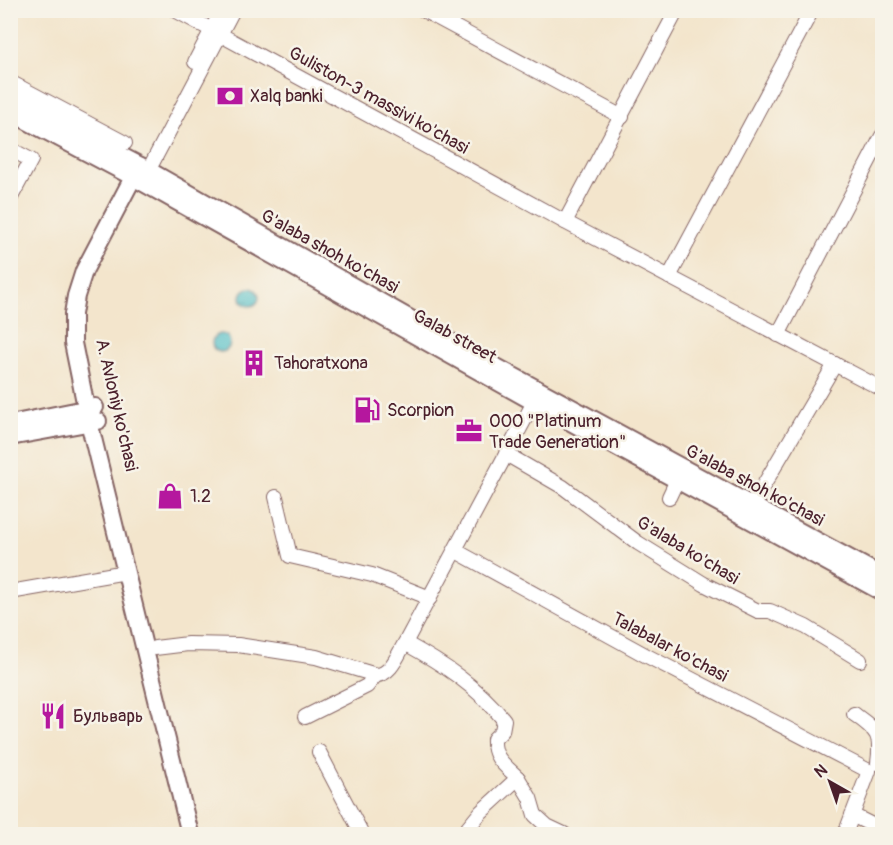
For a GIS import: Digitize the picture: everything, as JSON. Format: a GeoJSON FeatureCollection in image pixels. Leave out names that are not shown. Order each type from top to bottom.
{"type":"FeatureCollection","features":[{"type":"Feature","properties":{"kind":"main road","name":"G'alaba shoh ko'chasi"},"geometry":{"type":"LineString","coordinates":[[10,98],[73,123],[141,174],[882,576]]}},
{"type":"Feature","properties":{"kind":"main road","name":"Galab street"},"geometry":{"type":"LineString","coordinates":[[10,112],[141,174],[534,402],[882,592]]}},
{"type":"Feature","properties":{"kind":"main road","name":"A. Avloniy ko'chasi"},"geometry":{"type":"LineString","coordinates":[[141,174],[84,271],[73,314],[73,343],[155,648],[200,834]]}},
{"type":"Feature","properties":{"kind":"main road","name":"A. Avloniy ko'chasi"},"geometry":{"type":"LineString","coordinates":[[92,415],[126,572],[190,834]]}},
{"type":"Feature","properties":{"kind":"main road"},"geometry":{"type":"LineString","coordinates":[[10,424],[92,415]]}},
{"type":"Feature","properties":{"kind":"main road"},"geometry":{"type":"LineString","coordinates":[[10,437],[92,415]]}},
{"type":"Feature","properties":{"kind":"street","name":"Guliston-3 massivi ko'chasi"},"geometry":{"type":"LineString","coordinates":[[175,10],[565,222],[882,389]]}},
{"type":"Feature","properties":{"kind":"street","name":"A. Avloniy ko'chasi"},"geometry":{"type":"LineString","coordinates":[[216,32],[222,10]]}},
{"type":"Feature","properties":{"kind":"street","name":"A. Avloniy ko'chasi"},"geometry":{"type":"LineString","coordinates":[[141,174],[216,32],[233,10]]}},
{"type":"Feature","properties":{"kind":"street"},"geometry":{"type":"LineString","coordinates":[[423,10],[622,117]]}},
{"type":"Feature","properties":{"kind":"street"},"geometry":{"type":"LineString","coordinates":[[565,222],[677,10]]}},
{"type":"Feature","properties":{"kind":"street"},"geometry":{"type":"LineString","coordinates":[[669,277],[812,10]]}},
{"type":"Feature","properties":{"kind":"street"},"geometry":{"type":"LineString","coordinates":[[10,82],[73,123],[125,143]]}},
{"type":"Feature","properties":{"kind":"street"},"geometry":{"type":"LineString","coordinates":[[777,335],[877,158],[882,136]]}},
{"type":"Feature","properties":{"kind":"street"},"geometry":{"type":"LineString","coordinates":[[10,149],[32,160],[10,199]]}},
{"type":"Feature","properties":{"kind":"street"},"geometry":{"type":"LineString","coordinates":[[754,507],[762,488],[835,364]]}},
{"type":"Feature","properties":{"kind":"street"},"geometry":{"type":"LineString","coordinates":[[155,648],[188,644],[238,645],[316,657],[382,675],[388,670],[405,643],[534,402]]}},
{"type":"Feature","properties":{"kind":"street","name":"G'alaba ko'chasi"},"geometry":{"type":"LineString","coordinates":[[506,454],[563,487],[638,543],[704,584],[758,611],[770,611],[806,627],[860,660]]}},
{"type":"Feature","properties":{"kind":"street"},"geometry":{"type":"LineString","coordinates":[[669,497],[677,480]]}},
{"type":"Feature","properties":{"kind":"street"},"geometry":{"type":"LineString","coordinates":[[276,497],[290,556],[372,575],[430,598]]}},
{"type":"Feature","properties":{"kind":"street","name":"Talabalar ko'chasi"},"geometry":{"type":"LineString","coordinates":[[456,550],[647,656],[874,767]]}},
{"type":"Feature","properties":{"kind":"street"},"geometry":{"type":"LineString","coordinates":[[10,591],[126,572]]}},
{"type":"Feature","properties":{"kind":"street"},"geometry":{"type":"LineString","coordinates":[[405,643],[440,662],[464,680],[497,711],[504,720],[502,731],[494,739],[493,750],[496,757],[518,778],[530,798],[535,815],[547,826],[564,834]]}},
{"type":"Feature","properties":{"kind":"street"},"geometry":{"type":"LineString","coordinates":[[305,717],[367,686],[376,675]]}},
{"type":"Feature","properties":{"kind":"street"},"geometry":{"type":"LineString","coordinates":[[845,834],[874,767],[880,745],[876,730],[854,714]]}},
{"type":"Feature","properties":{"kind":"street"},"geometry":{"type":"LineString","coordinates":[[320,752],[362,834]]}},
{"type":"Feature","properties":{"kind":"street"},"geometry":{"type":"LineString","coordinates":[[463,834],[481,812],[518,778]]}},
{"type":"Feature","properties":{"kind":"street"},"geometry":{"type":"LineString","coordinates":[[852,815],[882,830]]}},
{"type":"Feature","properties":{"kind":"water"},"geometry":{"type":"Polygon","coordinates":[[[246,288],[254,288],[259,293],[257,304],[246,306],[241,301],[241,293],[246,288]]]}},
{"type":"Feature","properties":{"kind":"water"},"geometry":{"type":"Polygon","coordinates":[[[217,334],[225,334],[230,339],[228,350],[217,352],[212,347],[212,339],[217,334]]]}},
{"type":"Feature","properties":{"kind":"place","name":"Xalq banki"},"geometry":{"type":"Point","coordinates":[230,96]}},
{"type":"Feature","properties":{"kind":"place","name":"Tahoratxona"},"geometry":{"type":"Point","coordinates":[254,363]}},
{"type":"Feature","properties":{"kind":"place","name":"Scorpion"},"geometry":{"type":"Point","coordinates":[367,410]}},
{"type":"Feature","properties":{"kind":"place","name":"OOO \"Platinum Trade Generation\""},"geometry":{"type":"Point","coordinates":[469,431]}},
{"type":"Feature","properties":{"kind":"place","name":"1.2"},"geometry":{"type":"Point","coordinates":[170,496]}},
{"type":"Feature","properties":{"kind":"place","name":"Бульварь"},"geometry":{"type":"Point","coordinates":[53,716]}}]}
